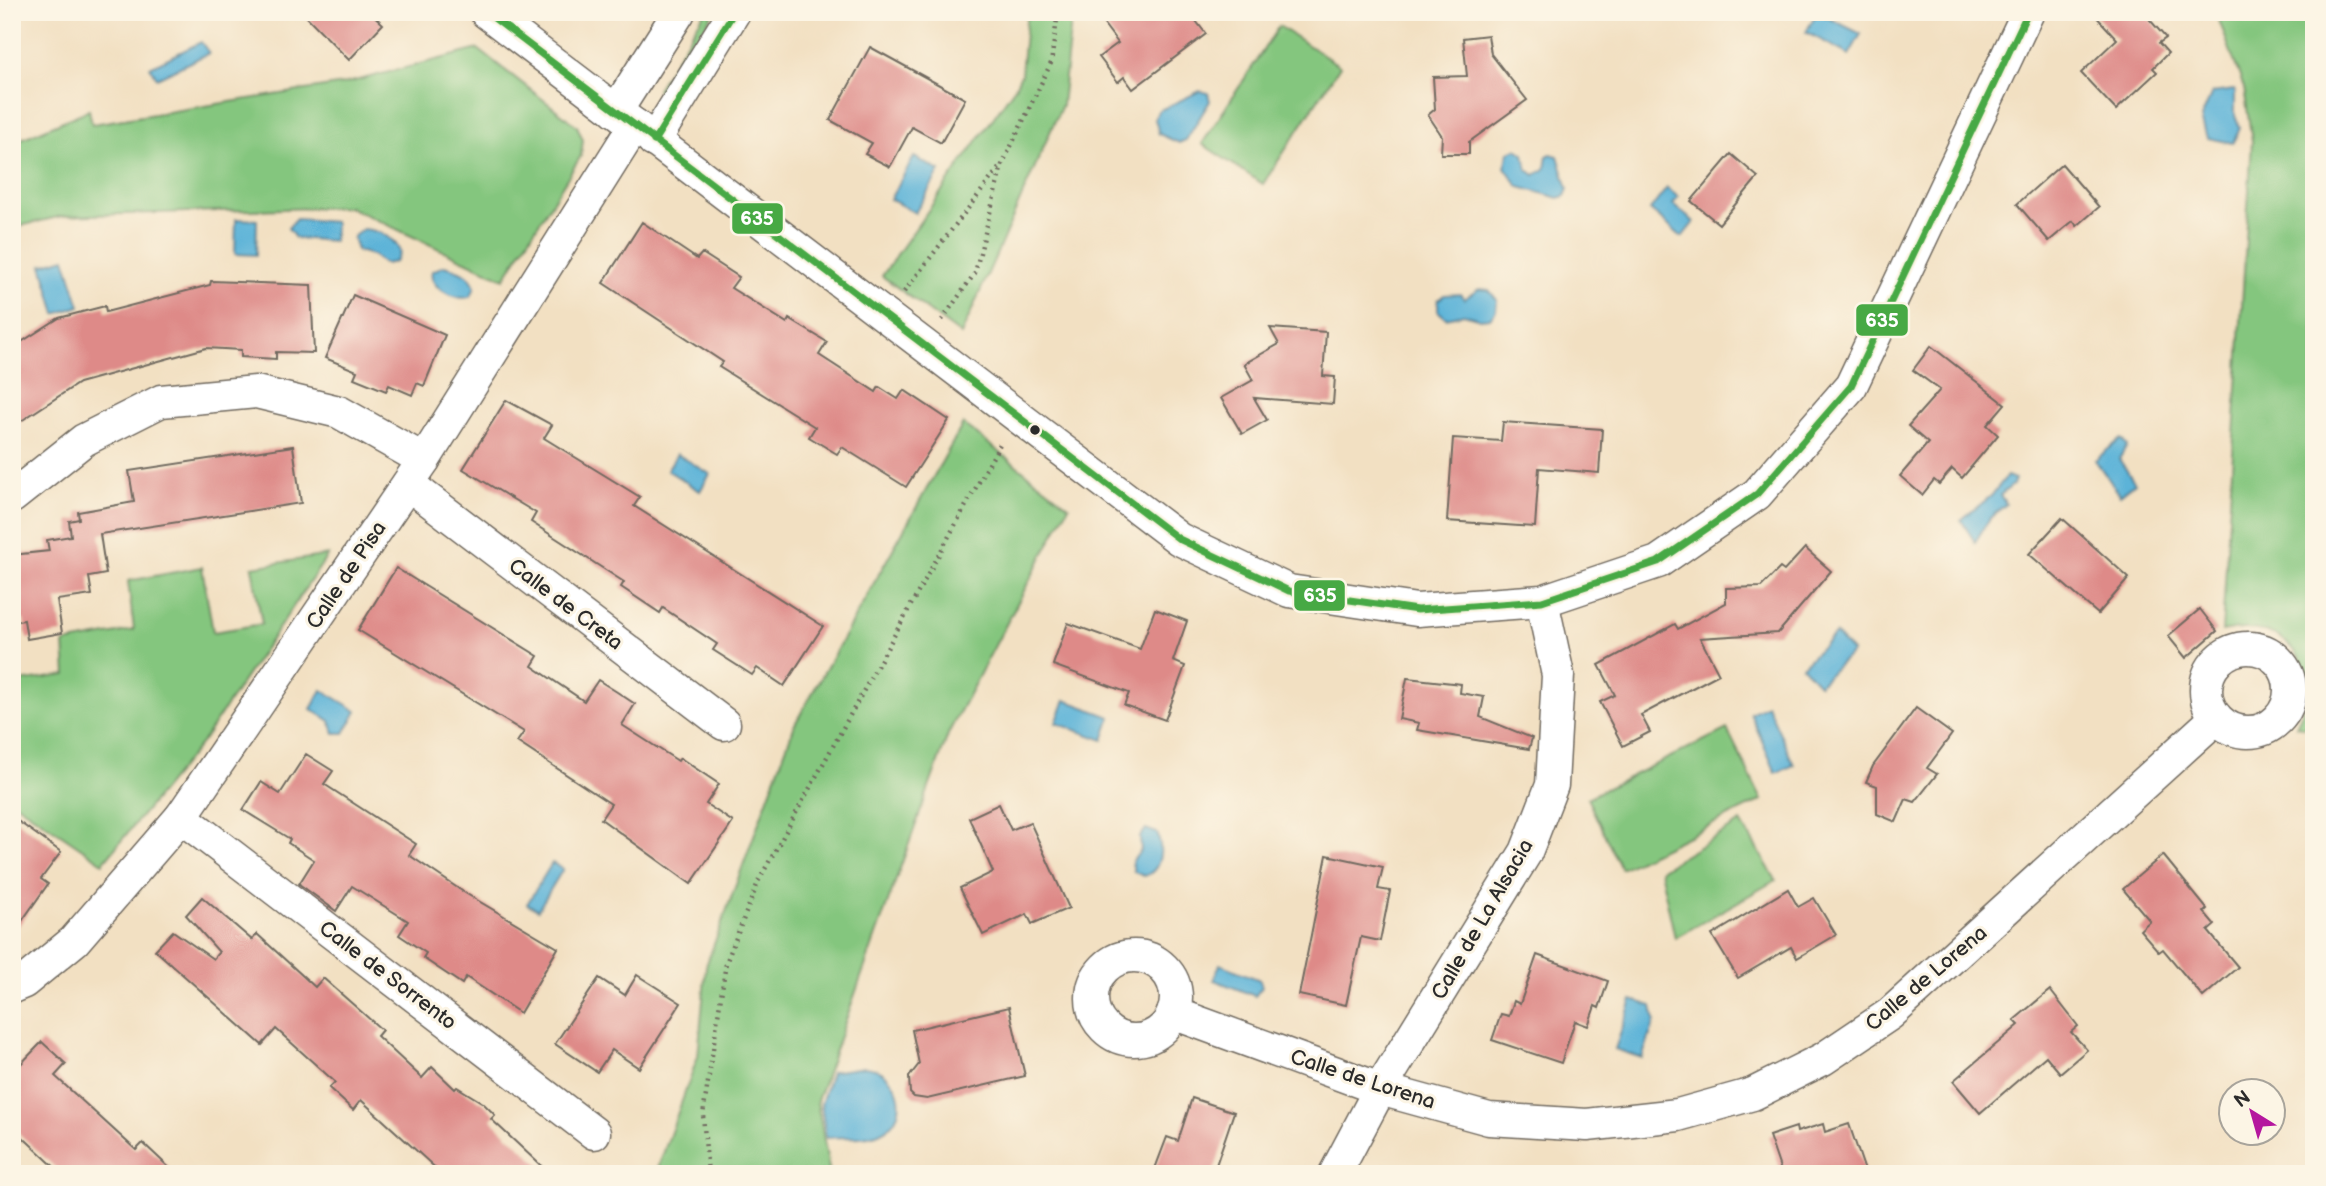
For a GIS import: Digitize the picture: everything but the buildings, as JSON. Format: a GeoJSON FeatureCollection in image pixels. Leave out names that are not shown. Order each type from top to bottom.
{"type":"FeatureCollection","features":[{"type":"Feature","properties":{"kind":"street"},"geometry":{"type":"LineString","coordinates":[[486,12],[1179,538],[1289,591],[1417,610],[1542,601],[1658,562],[1757,494],[1851,386],[2028,12]]}},
{"type":"Feature","properties":{"kind":"street"},"geometry":{"type":"LineString","coordinates":[[635,126],[679,12]]}},
{"type":"Feature","properties":{"kind":"street"},"geometry":{"type":"LineString","coordinates":[[635,126],[734,12]]}},
{"type":"Feature","properties":{"kind":"street","name":"Calle de Pisa"},"geometry":{"type":"LineString","coordinates":[[12,987],[24,982],[74,942],[181,817],[416,472],[635,126]]}},
{"type":"Feature","properties":{"kind":"street","name":"Calle de Creta"},"geometry":{"type":"LineString","coordinates":[[12,497],[83,440],[160,401],[256,392],[339,412],[724,724]]}},
{"type":"Feature","properties":{"kind":"street","name":"Calle de La Alsacia"},"geometry":{"type":"LineString","coordinates":[[1335,1174],[1380,1089],[1526,852],[1552,785],[1558,675],[1542,601]]}},
{"type":"Feature","properties":{"kind":"street"},"geometry":{"type":"LineString","coordinates":[[2237,650],[2258,650],[2277,660],[2301,701],[2275,722],[2251,732],[2238,731],[2216,718],[2206,692],[2207,678],[2224,656],[2237,650]]}},
{"type":"Feature","properties":{"kind":"street","name":"Calle de Lorena"},"geometry":{"type":"LineString","coordinates":[[1173,1013],[1380,1089],[1489,1119],[1587,1125],[1678,1115],[1753,1094],[1823,1059],[1890,1014],[2216,718]]}},
{"type":"Feature","properties":{"kind":"street","name":"Calle de Sorrento"},"geometry":{"type":"LineString","coordinates":[[181,817],[594,1133]]}},
{"type":"Feature","properties":{"kind":"path"},"geometry":{"type":"LineString","coordinates":[[887,315],[1002,165],[1051,64],[1058,12]]}},
{"type":"Feature","properties":{"kind":"path"},"geometry":{"type":"LineString","coordinates":[[926,344],[975,273],[1002,165]]}},
{"type":"Feature","properties":{"kind":"path"},"geometry":{"type":"LineString","coordinates":[[708,1174],[703,1115],[726,963],[759,880],[1016,416]]}},
{"type":"Feature","properties":{"kind":"green space"},"geometry":{"type":"Polygon","coordinates":[[[705,12],[714,12],[664,93],[659,94],[657,89],[705,12]]]}},
{"type":"Feature","properties":{"kind":"green space"},"geometry":{"type":"Polygon","coordinates":[[[1027,12],[1072,12],[1062,105],[961,335],[882,276],[1015,87],[1021,74],[1027,12]]]}},
{"type":"Feature","properties":{"kind":"green space"},"geometry":{"type":"Polygon","coordinates":[[[2216,12],[2314,12],[2314,729],[2296,726],[2304,704],[2306,684],[2303,666],[2295,651],[2282,639],[2266,632],[2245,629],[2222,632],[2252,141],[2244,88],[2216,12]]]}},
{"type":"Feature","properties":{"kind":"green space"},"geometry":{"type":"Polygon","coordinates":[[[1279,26],[1340,66],[1263,184],[1202,144],[1279,26]]]}},
{"type":"Feature","properties":{"kind":"green space"},"geometry":{"type":"Polygon","coordinates":[[[478,49],[577,126],[583,140],[581,156],[504,279],[349,207],[62,216],[12,228],[12,143],[89,110],[92,124],[343,84],[478,49]]]}},
{"type":"Feature","properties":{"kind":"green space"},"geometry":{"type":"Polygon","coordinates":[[[963,424],[1069,506],[949,732],[864,969],[817,1101],[830,1174],[656,1174],[698,1056],[706,966],[795,724],[963,424]]]}},
{"type":"Feature","properties":{"kind":"green space"},"geometry":{"type":"Polygon","coordinates":[[[328,555],[202,742],[103,863],[12,801],[12,683],[66,675],[64,643],[134,630],[128,581],[202,567],[213,632],[262,624],[252,567],[328,555]]]}},
{"type":"Feature","properties":{"kind":"green space"},"geometry":{"type":"Polygon","coordinates":[[[1727,729],[1762,800],[1621,869],[1587,798],[1727,729]]]}},
{"type":"Feature","properties":{"kind":"green space"},"geometry":{"type":"Polygon","coordinates":[[[1741,822],[1776,880],[1675,938],[1660,870],[1741,822]]]}},
{"type":"Feature","properties":{"kind":"water"},"geometry":{"type":"Polygon","coordinates":[[[1817,12],[1861,34],[1849,55],[1806,32],[1817,12]]]}},
{"type":"Feature","properties":{"kind":"water"},"geometry":{"type":"Polygon","coordinates":[[[201,42],[209,53],[157,78],[150,67],[201,42]]]}},
{"type":"Feature","properties":{"kind":"water"},"geometry":{"type":"Polygon","coordinates":[[[2235,90],[2235,116],[2240,127],[2233,143],[2207,138],[2201,118],[2212,93],[2235,90]]]}},
{"type":"Feature","properties":{"kind":"water"},"geometry":{"type":"Polygon","coordinates":[[[1200,91],[1208,93],[1210,101],[1186,140],[1179,143],[1159,134],[1155,119],[1158,111],[1200,91]]]}},
{"type":"Feature","properties":{"kind":"water"},"geometry":{"type":"Polygon","coordinates":[[[1517,149],[1524,154],[1527,169],[1535,175],[1545,169],[1547,156],[1558,156],[1568,189],[1565,196],[1559,198],[1519,187],[1505,167],[1509,152],[1517,149]]]}},
{"type":"Feature","properties":{"kind":"water"},"geometry":{"type":"Polygon","coordinates":[[[914,157],[940,171],[915,213],[890,199],[914,157]]]}},
{"type":"Feature","properties":{"kind":"water"},"geometry":{"type":"Polygon","coordinates":[[[1667,188],[1678,197],[1673,204],[1694,222],[1682,237],[1650,210],[1667,188]]]}},
{"type":"Feature","properties":{"kind":"water"},"geometry":{"type":"Polygon","coordinates":[[[236,219],[257,220],[256,255],[235,254],[236,219]]]}},
{"type":"Feature","properties":{"kind":"water"},"geometry":{"type":"Polygon","coordinates":[[[296,219],[335,222],[334,241],[295,238],[288,228],[296,219]]]}},
{"type":"Feature","properties":{"kind":"water"},"geometry":{"type":"Polygon","coordinates":[[[363,229],[380,233],[394,242],[400,252],[395,262],[384,264],[372,255],[357,251],[353,237],[363,229]]]}},
{"type":"Feature","properties":{"kind":"water"},"geometry":{"type":"Polygon","coordinates":[[[65,258],[80,306],[56,314],[42,265],[65,258]]]}},
{"type":"Feature","properties":{"kind":"water"},"geometry":{"type":"Polygon","coordinates":[[[444,266],[458,270],[470,278],[475,287],[471,296],[453,296],[434,283],[432,271],[444,266]]]}},
{"type":"Feature","properties":{"kind":"water"},"geometry":{"type":"Polygon","coordinates":[[[1479,289],[1489,290],[1497,300],[1496,310],[1490,318],[1480,319],[1464,314],[1446,318],[1438,311],[1438,300],[1444,295],[1460,294],[1464,299],[1479,289]]]}},
{"type":"Feature","properties":{"kind":"water"},"geometry":{"type":"Polygon","coordinates":[[[2121,439],[2127,446],[2119,459],[2135,483],[2120,495],[2095,460],[2121,439]]]}},
{"type":"Feature","properties":{"kind":"water"},"geometry":{"type":"Polygon","coordinates":[[[677,454],[710,474],[700,491],[667,470],[677,454]]]}},
{"type":"Feature","properties":{"kind":"water"},"geometry":{"type":"Polygon","coordinates":[[[2007,476],[2015,479],[2013,485],[2000,495],[2006,504],[1990,518],[1975,542],[1961,520],[1991,496],[2007,476]]]}},
{"type":"Feature","properties":{"kind":"water"},"geometry":{"type":"Polygon","coordinates":[[[1835,634],[1852,652],[1819,684],[1802,666],[1835,634]]]}},
{"type":"Feature","properties":{"kind":"water"},"geometry":{"type":"Polygon","coordinates":[[[322,690],[357,711],[344,733],[334,733],[330,721],[311,709],[322,690]]]}},
{"type":"Feature","properties":{"kind":"water"},"geometry":{"type":"Polygon","coordinates":[[[1065,700],[1111,717],[1103,740],[1056,723],[1065,700]]]}},
{"type":"Feature","properties":{"kind":"water"},"geometry":{"type":"Polygon","coordinates":[[[1767,705],[1794,765],[1776,773],[1750,713],[1767,705]]]}},
{"type":"Feature","properties":{"kind":"water"},"geometry":{"type":"Polygon","coordinates":[[[1146,829],[1157,833],[1160,858],[1154,869],[1144,876],[1134,872],[1132,862],[1141,850],[1140,837],[1146,829]]]}},
{"type":"Feature","properties":{"kind":"water"},"geometry":{"type":"Polygon","coordinates":[[[552,863],[563,869],[538,910],[527,904],[552,863]]]}},
{"type":"Feature","properties":{"kind":"water"},"geometry":{"type":"Polygon","coordinates":[[[1220,964],[1260,980],[1262,987],[1255,996],[1214,980],[1220,964]]]}},
{"type":"Feature","properties":{"kind":"water"},"geometry":{"type":"Polygon","coordinates":[[[1632,1000],[1652,1006],[1655,1021],[1642,1058],[1615,1049],[1632,1000]]]}},
{"type":"Feature","properties":{"kind":"water"},"geometry":{"type":"Polygon","coordinates":[[[864,1067],[876,1069],[886,1075],[893,1084],[900,1104],[897,1115],[891,1124],[875,1134],[826,1138],[821,1104],[831,1072],[864,1067]]]}},
{"type":"Feature","properties":{"kind":"transit line","name":"635"},"geometry":{"type":"LineString","coordinates":[[486,12],[1179,539],[1289,591],[1417,610],[1542,601],[1658,562],[1757,494],[1851,386],[2028,12]]}},
{"type":"Feature","properties":{"kind":"transit line","name":"635"},"geometry":{"type":"LineString","coordinates":[[654,141],[734,12]]}}]}
